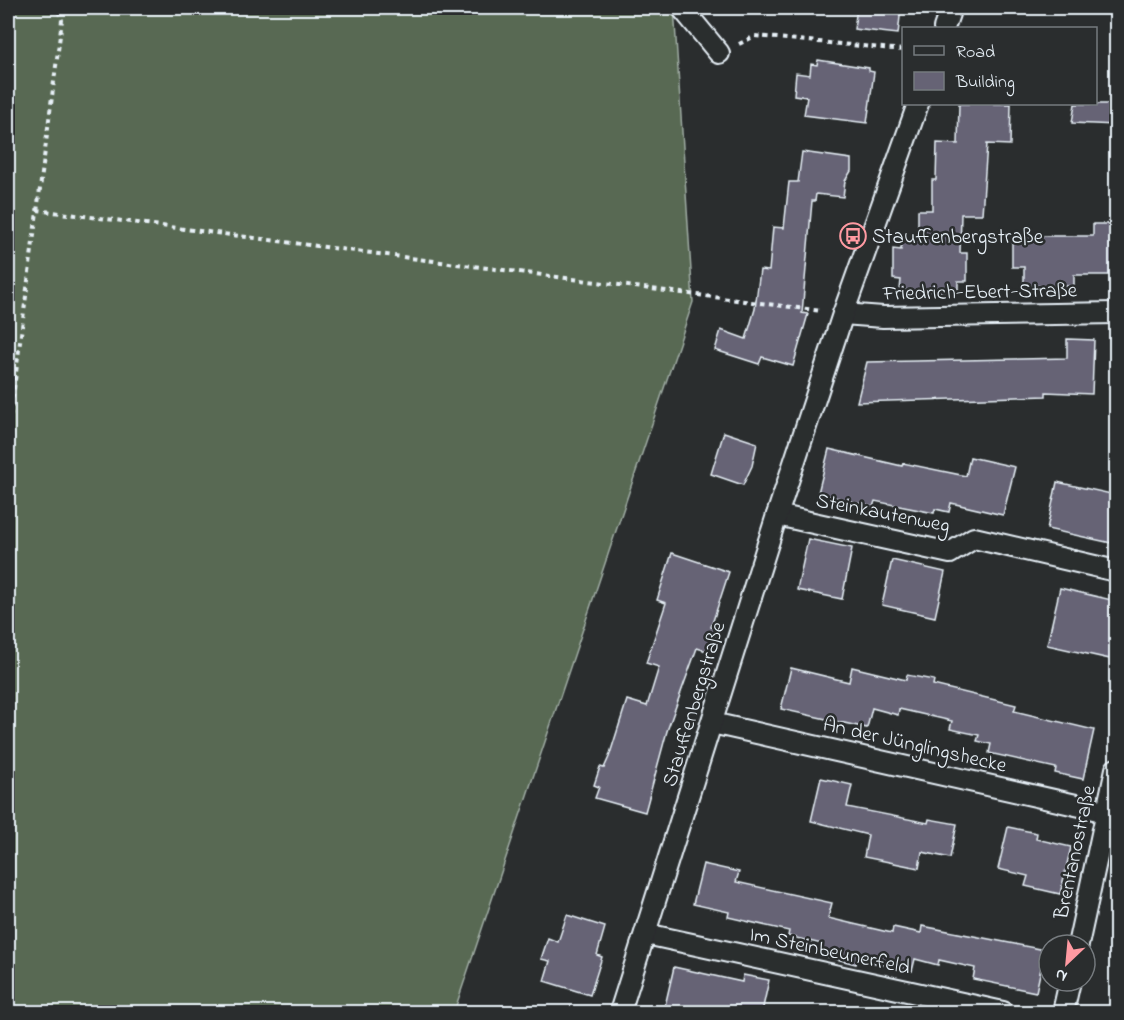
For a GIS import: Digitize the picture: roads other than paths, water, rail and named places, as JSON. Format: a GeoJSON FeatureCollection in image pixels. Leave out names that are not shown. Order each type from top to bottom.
{"type":"FeatureCollection","features":[{"type":"Feature","properties":{"kind":"street"},"geometry":{"type":"LineString","coordinates":[[682,8],[719,53]]}},
{"type":"Feature","properties":{"kind":"street"},"geometry":{"type":"LineString","coordinates":[[944,27],[951,8]]}},
{"type":"Feature","properties":{"kind":"street","name":"Stauffenbergstraße"},"geometry":{"type":"LineString","coordinates":[[620,1012],[777,515],[843,314],[918,105]]}},
{"type":"Feature","properties":{"kind":"street","name":"Friedrich-Ebert-Straße"},"geometry":{"type":"LineString","coordinates":[[843,314],[883,317],[1116,313]]}},
{"type":"Feature","properties":{"kind":"street","name":"Steinkautenweg"},"geometry":{"type":"LineString","coordinates":[[777,515],[950,553],[974,538],[1116,571]]}},
{"type":"Feature","properties":{"kind":"street","name":"An der Jünglingshecke"},"geometry":{"type":"LineString","coordinates":[[712,723],[1107,812]]}},
{"type":"Feature","properties":{"kind":"street","name":"Brentanostraße"},"geometry":{"type":"LineString","coordinates":[[1081,933],[1116,769]]}},
{"type":"Feature","properties":{"kind":"street","name":"Im Steinbeunerfeld"},"geometry":{"type":"LineString","coordinates":[[646,934],[1003,1012]]}},
{"type":"Feature","properties":{"kind":"street"},"geometry":{"type":"LineString","coordinates":[[1063,1012],[1067,993]]}},
{"type":"Feature","properties":{"kind":"place","name":"Stauffenbergstraße"},"geometry":{"type":"Point","coordinates":[853,236]}}]}
